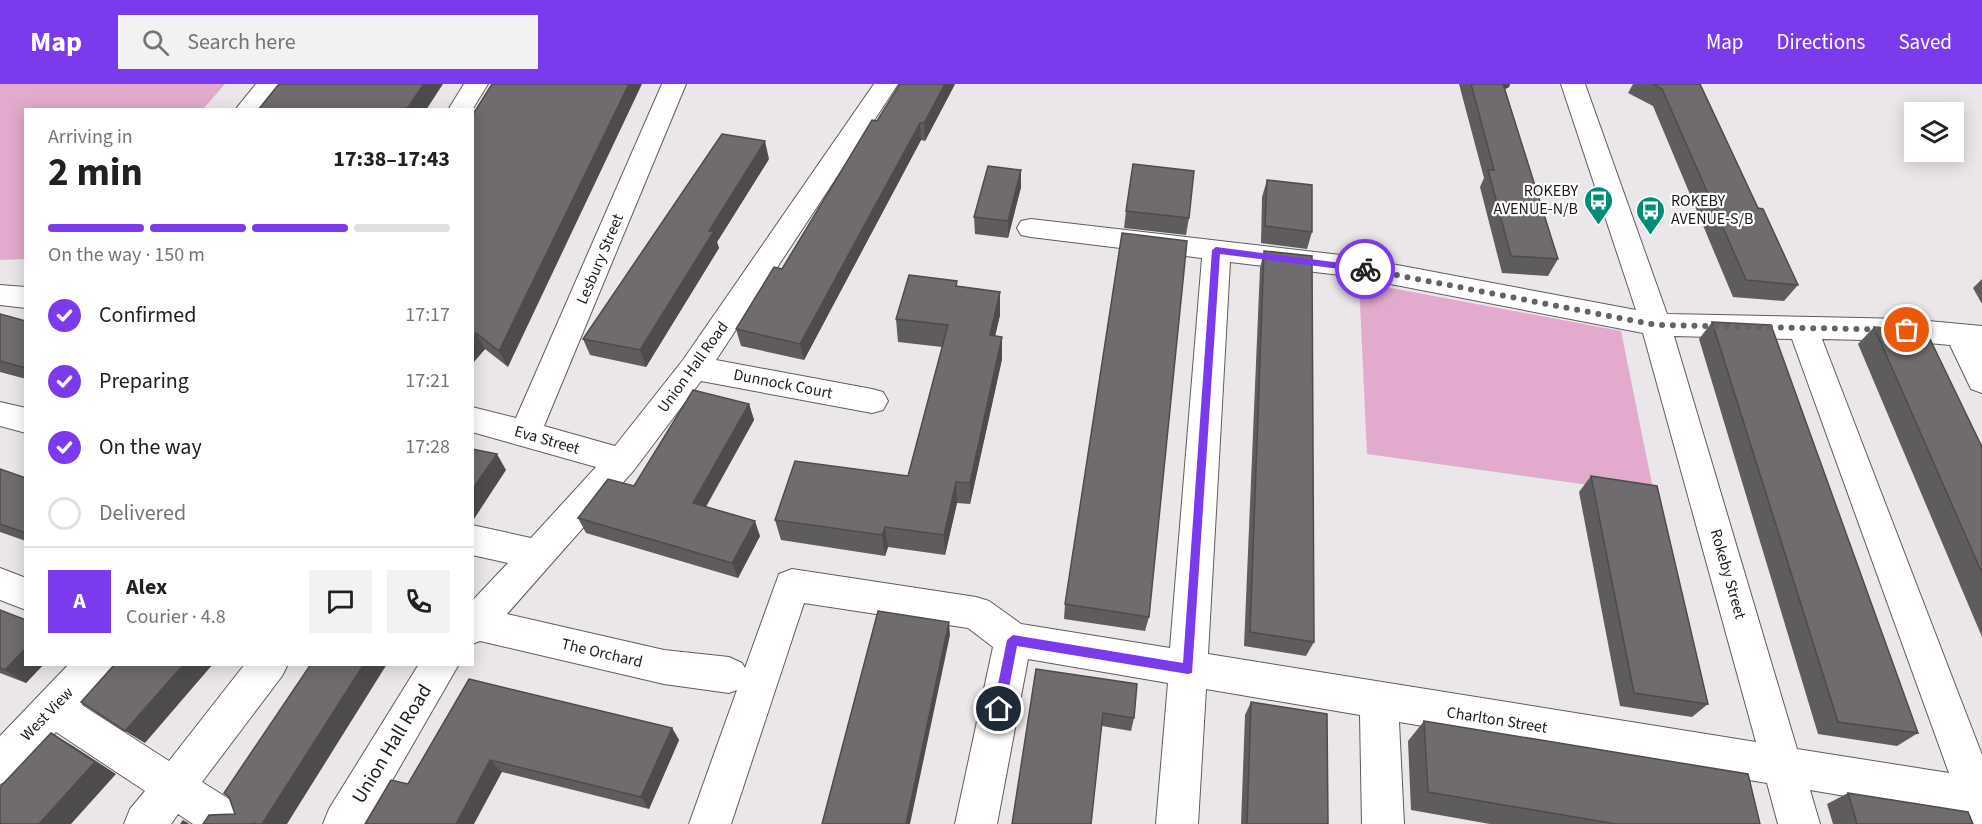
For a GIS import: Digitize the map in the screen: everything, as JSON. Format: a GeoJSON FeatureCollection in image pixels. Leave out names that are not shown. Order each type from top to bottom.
{"type":"FeatureCollection","features":[{"type":"Feature","properties":{"kind":"street"},"geometry":{"type":"LineString","coordinates":[[249,108],[268,84]]}},
{"type":"Feature","properties":{"kind":"street"},"geometry":{"type":"LineString","coordinates":[[461,108],[476,84]]}},
{"type":"Feature","properties":{"kind":"street","name":"Lesbury Street"},"geometry":{"type":"LineString","coordinates":[[525,434],[674,84]]}},
{"type":"Feature","properties":{"kind":"street","name":"Union Hall Road"},"geometry":{"type":"LineString","coordinates":[[474,626],[622,461],[694,368],[886,84]]}},
{"type":"Feature","properties":{"kind":"street","name":"Rokeby Street"},"geometry":{"type":"LineString","coordinates":[[1573,84],[1656,325],[1799,824]]}},
{"type":"Feature","properties":{"kind":"street"},"geometry":{"type":"LineString","coordinates":[[1031,228],[1349,266],[1656,325],[1907,330],[1971,336],[1982,381]]}},
{"type":"Feature","properties":{"kind":"street"},"geometry":{"type":"LineString","coordinates":[[1177,824],[1216,250]]}},
{"type":"Feature","properties":{"kind":"street"},"geometry":{"type":"LineString","coordinates":[[0,295],[24,298]]}},
{"type":"Feature","properties":{"kind":"street"},"geometry":{"type":"LineString","coordinates":[[1803,328],[1981,802]]}},
{"type":"Feature","properties":{"kind":"street","name":"Dunnock Court"},"geometry":{"type":"LineString","coordinates":[[694,368],[872,401]]}},
{"type":"Feature","properties":{"kind":"street"},"geometry":{"type":"LineString","coordinates":[[0,414],[24,420]]}},
{"type":"Feature","properties":{"kind":"street","name":"Eva Street"},"geometry":{"type":"LineString","coordinates":[[474,420],[622,461]]}},
{"type":"Feature","properties":{"kind":"street"},"geometry":{"type":"LineString","coordinates":[[474,540],[538,555]]}},
{"type":"Feature","properties":{"kind":"street"},"geometry":{"type":"LineString","coordinates":[[0,584],[24,593]]}},
{"type":"Feature","properties":{"kind":"street"},"geometry":{"type":"LineString","coordinates":[[710,824],[792,585],[976,613],[1013,640],[976,824]]}},
{"type":"Feature","properties":{"kind":"street","name":"The Orchard"},"geometry":{"type":"LineString","coordinates":[[474,626],[664,667],[729,675]]}},
{"type":"Feature","properties":{"kind":"street","name":"Charlton Street"},"geometry":{"type":"LineString","coordinates":[[1013,640],[1784,767],[1981,802]]}},
{"type":"Feature","properties":{"kind":"street","name":"West View"},"geometry":{"type":"LineString","coordinates":[[0,764],[93,666]]}},
{"type":"Feature","properties":{"kind":"street"},"geometry":{"type":"LineString","coordinates":[[145,824],[267,666]]}},
{"type":"Feature","properties":{"kind":"street","name":"Union Hall Road"},"geometry":{"type":"LineString","coordinates":[[344,824],[439,666]]}},
{"type":"Feature","properties":{"kind":"street"},"geometry":{"type":"LineString","coordinates":[[1379,700],[1383,824]]}},
{"type":"Feature","properties":{"kind":"street"},"geometry":{"type":"LineString","coordinates":[[53,708],[230,824]]}},
{"type":"Feature","properties":{"kind":"shaded area"},"geometry":{"type":"Polygon","coordinates":[[[0,84],[225,84],[204,108],[24,108],[24,259],[0,260],[0,84]]]}},
{"type":"Feature","properties":{"kind":"shaded area"},"geometry":{"type":"Polygon","coordinates":[[[1359,282],[1621,331],[1654,494],[1367,454],[1359,282]]]}},
{"type":"Feature","properties":{"kind":"building"},"geometry":{"type":"Polygon","coordinates":[[[279,84],[424,84],[407,108],[260,108],[279,84]]]}},
{"type":"Feature","properties":{"kind":"building"},"geometry":{"type":"Polygon","coordinates":[[[492,84],[629,84],[499,351],[476,333],[474,334],[474,113],[492,84]]]}},
{"type":"Feature","properties":{"kind":"building"},"geometry":{"type":"Polygon","coordinates":[[[900,84],[945,84],[924,123],[920,123],[800,344],[736,329],[774,267],[782,269],[872,120],[877,121],[900,84]]]}},
{"type":"Feature","properties":{"kind":"building"},"geometry":{"type":"Polygon","coordinates":[[[1471,84],[1503,84],[1558,259],[1511,256],[1488,170],[1494,170],[1471,84]]]}},
{"type":"Feature","properties":{"kind":"building"},"geometry":{"type":"Polygon","coordinates":[[[1653,84],[1700,84],[1758,208],[1763,209],[1798,285],[1746,280],[1662,89],[1653,84]]]}},
{"type":"Feature","properties":{"kind":"building"},"geometry":{"type":"Polygon","coordinates":[[[722,134],[765,141],[709,231],[714,231],[640,350],[583,339],[722,134]]]}},
{"type":"Feature","properties":{"kind":"building"},"geometry":{"type":"Polygon","coordinates":[[[1133,164],[1194,171],[1189,218],[1126,211],[1133,164]]]}},
{"type":"Feature","properties":{"kind":"building"},"geometry":{"type":"Polygon","coordinates":[[[988,166],[1021,170],[1008,221],[974,217],[988,166]]]}},
{"type":"Feature","properties":{"kind":"building"},"geometry":{"type":"Polygon","coordinates":[[[1267,180],[1312,185],[1312,232],[1265,226],[1267,180]]]}},
{"type":"Feature","properties":{"kind":"building"},"geometry":{"type":"Polygon","coordinates":[[[1122,233],[1187,241],[1149,617],[1065,604],[1122,233]]]}},
{"type":"Feature","properties":{"kind":"building"},"geometry":{"type":"Polygon","coordinates":[[[1264,251],[1312,256],[1314,642],[1250,632],[1264,251]]]}},
{"type":"Feature","properties":{"kind":"building"},"geometry":{"type":"Polygon","coordinates":[[[909,275],[957,281],[956,286],[1000,292],[990,335],[1002,337],[970,483],[956,482],[944,535],[885,527],[882,535],[775,520],[795,461],[908,476],[948,325],[896,319],[909,275]]]}},
{"type":"Feature","properties":{"kind":"building"},"geometry":{"type":"Polygon","coordinates":[[[0,314],[24,320],[24,367],[0,361],[0,314]]]}},
{"type":"Feature","properties":{"kind":"building"},"geometry":{"type":"Polygon","coordinates":[[[1712,322],[1771,325],[1918,733],[1838,722],[1712,322]]]}},
{"type":"Feature","properties":{"kind":"building"},"geometry":{"type":"Polygon","coordinates":[[[1874,327],[1927,333],[1982,447],[1982,573],[1874,327]]]}},
{"type":"Feature","properties":{"kind":"building"},"geometry":{"type":"Polygon","coordinates":[[[693,390],[749,404],[693,503],[755,521],[732,563],[578,518],[608,479],[634,486],[693,390]]]}},
{"type":"Feature","properties":{"kind":"building"},"geometry":{"type":"Polygon","coordinates":[[[474,449],[497,454],[474,487],[474,449]]]}},
{"type":"Feature","properties":{"kind":"building"},"geometry":{"type":"Polygon","coordinates":[[[0,469],[24,477],[24,532],[0,524],[0,469]]]}},
{"type":"Feature","properties":{"kind":"building"},"geometry":{"type":"Polygon","coordinates":[[[1591,476],[1657,486],[1708,704],[1634,693],[1591,476]]]}},
{"type":"Feature","properties":{"kind":"building"},"geometry":{"type":"Polygon","coordinates":[[[0,610],[24,619],[24,650],[5,670],[0,668],[0,610]]]}},
{"type":"Feature","properties":{"kind":"building"},"geometry":{"type":"Polygon","coordinates":[[[878,611],[949,622],[906,824],[822,824],[878,611]]]}},
{"type":"Feature","properties":{"kind":"building"},"geometry":{"type":"Polygon","coordinates":[[[113,666],[182,666],[125,731],[81,702],[113,666]]]}},
{"type":"Feature","properties":{"kind":"building"},"geometry":{"type":"Polygon","coordinates":[[[310,666],[363,666],[262,824],[203,824],[209,815],[235,814],[229,797],[224,793],[310,666]]]}},
{"type":"Feature","properties":{"kind":"building"},"geometry":{"type":"Polygon","coordinates":[[[1036,669],[1137,684],[1134,718],[1103,713],[1091,824],[1012,824],[1036,669]]]}},
{"type":"Feature","properties":{"kind":"building"},"geometry":{"type":"Polygon","coordinates":[[[469,679],[672,728],[641,797],[490,760],[456,824],[365,824],[391,780],[408,784],[469,679]]]}},
{"type":"Feature","properties":{"kind":"building"},"geometry":{"type":"Polygon","coordinates":[[[1251,702],[1327,714],[1328,824],[1247,824],[1251,702]]]}},
{"type":"Feature","properties":{"kind":"building"},"geometry":{"type":"Polygon","coordinates":[[[1424,721],[1748,774],[1760,824],[1616,824],[1428,792],[1424,721]]]}},
{"type":"Feature","properties":{"kind":"building"},"geometry":{"type":"Polygon","coordinates":[[[51,733],[95,762],[39,824],[0,824],[0,787],[51,733]]]}},
{"type":"Feature","properties":{"kind":"building"},"geometry":{"type":"Polygon","coordinates":[[[1848,793],[1968,812],[1973,824],[1857,824],[1848,793]]]}},
{"type":"Feature","properties":{"kind":"way so far"},"geometry":{"type":"LineString","coordinates":[[1365,269],[1656,325],[1907,330]]}},
{"type":"Feature","properties":{"kind":"place","name":"ROKEBY AVENUE-N/B"},"geometry":{"type":"Point","coordinates":[1599,226]}},
{"type":"Feature","properties":{"kind":"place","name":"ROKEBY AVENUE-S/B"},"geometry":{"type":"Point","coordinates":[1650,236]}},
{"type":"Feature","properties":{"kind":"route"},"geometry":{"type":"LineString","coordinates":[[999,709],[1013,640],[1188,669],[1216,250],[1365,269]]}}]}
